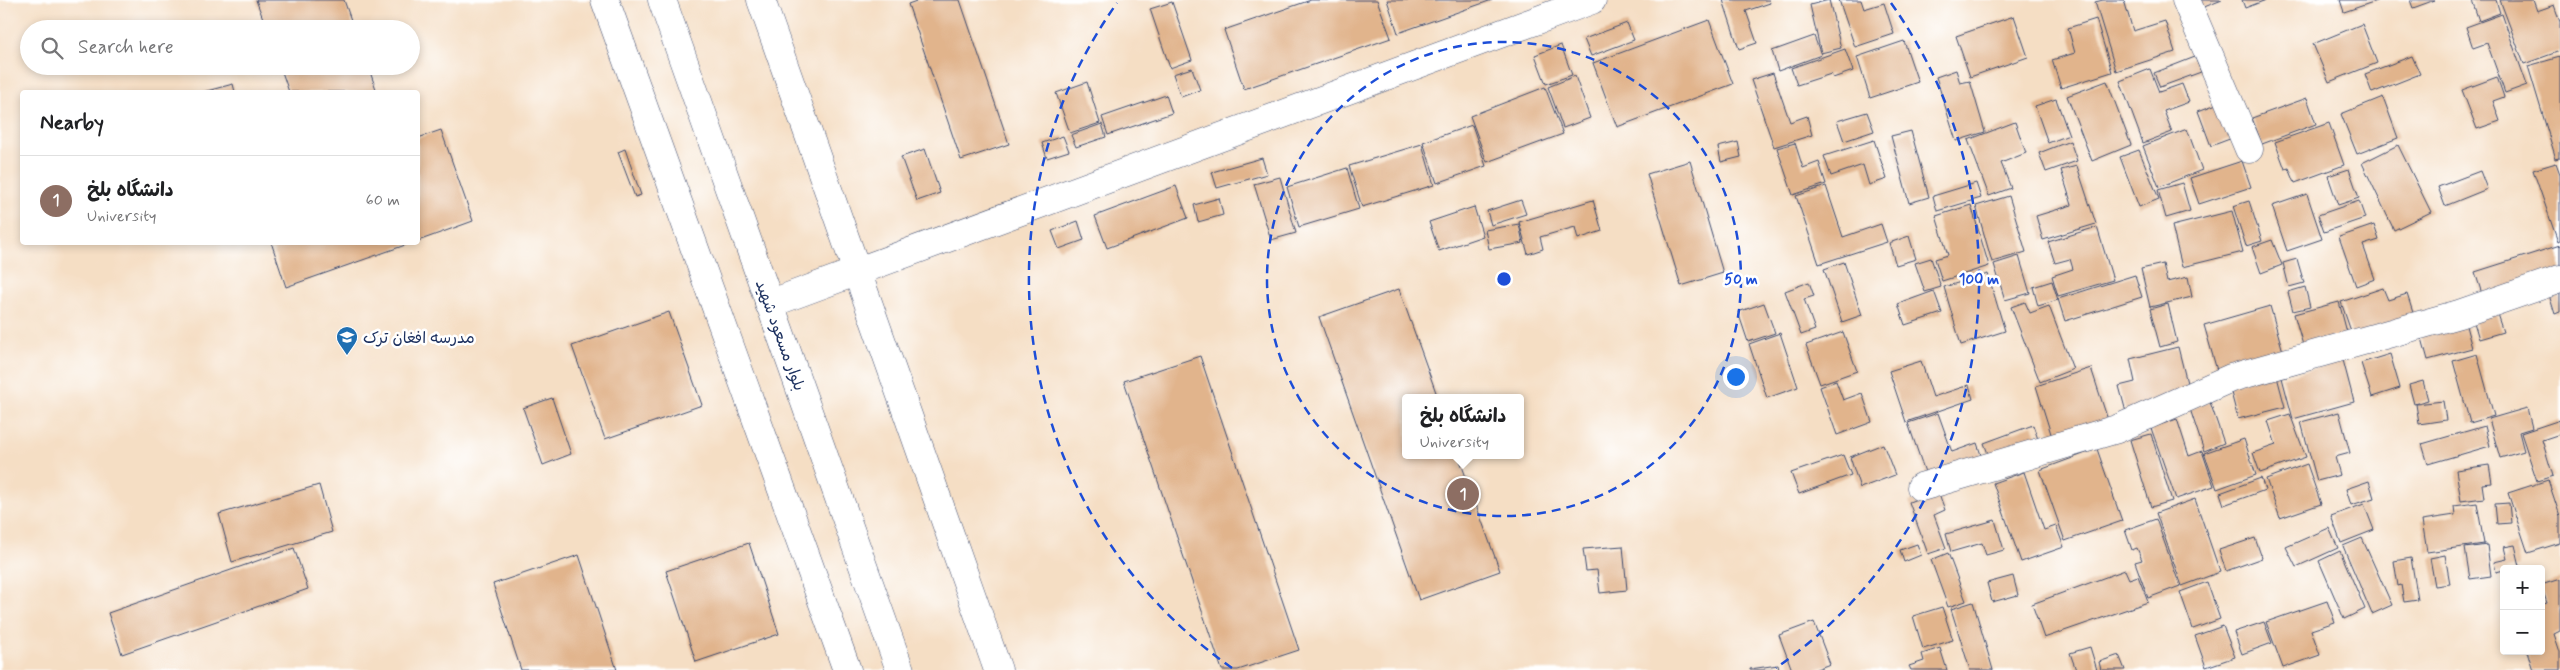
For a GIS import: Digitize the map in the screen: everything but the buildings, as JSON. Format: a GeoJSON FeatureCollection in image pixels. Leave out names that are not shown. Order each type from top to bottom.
{"type":"FeatureCollection","features":[{"type":"Feature","properties":{"kind":"street"},"geometry":{"type":"LineString","coordinates":[[605,0],[847,670]]}},
{"type":"Feature","properties":{"kind":"street","name":"بلوار مسعود شهید"},"geometry":{"type":"LineString","coordinates":[[662,0],[900,670]]}},
{"type":"Feature","properties":{"kind":"street"},"geometry":{"type":"LineString","coordinates":[[761,0],[998,670]]}},
{"type":"Feature","properties":{"kind":"street"},"geometry":{"type":"LineString","coordinates":[[770,304],[1592,0]]}},
{"type":"Feature","properties":{"kind":"street"},"geometry":{"type":"LineString","coordinates":[[2186,0],[2249,149]]}},
{"type":"Feature","properties":{"kind":"street"},"geometry":{"type":"LineString","coordinates":[[1921,487],[2116,430],[2231,378],[2459,314],[2560,279]]}},
{"type":"Feature","properties":{"kind":"place","name":"مدرسه افغان ترک"},"geometry":{"type":"Point","coordinates":[347,356]}},
{"type":"Feature","properties":{"kind":"place","name":"دانشگاه بلخ"},"geometry":{"type":"Point","coordinates":[1463,494]}}]}
